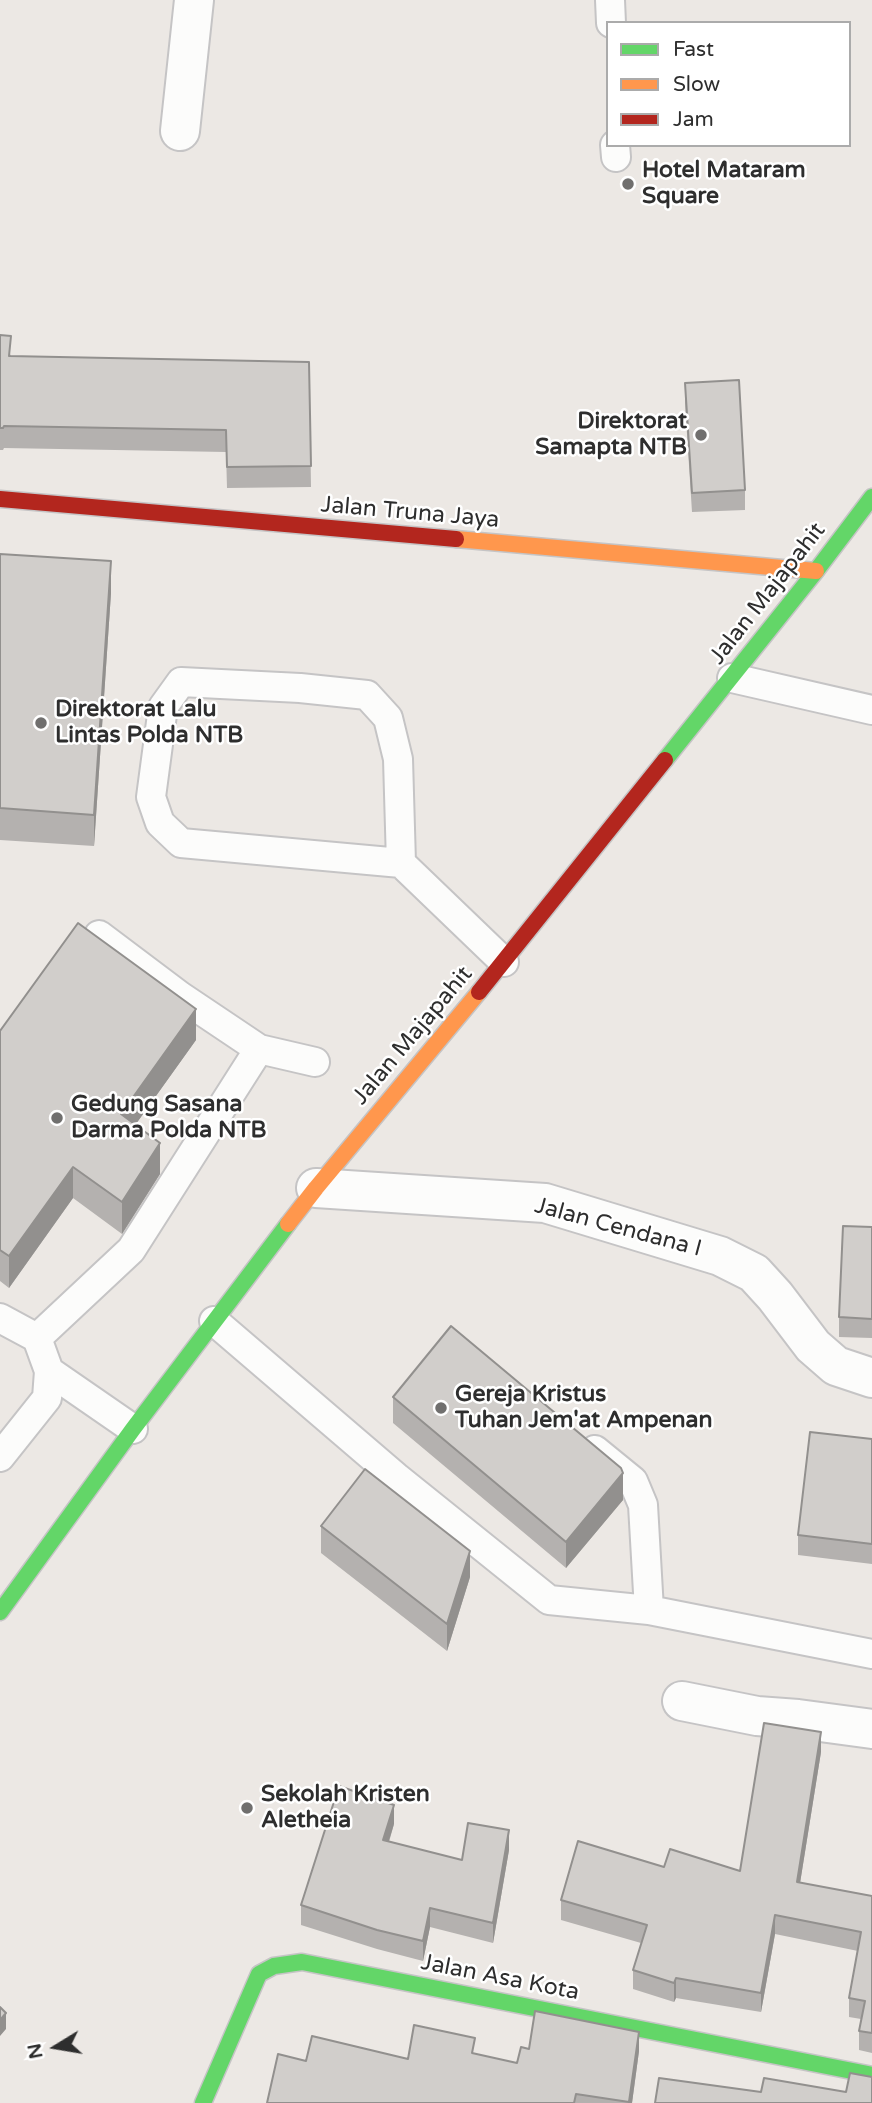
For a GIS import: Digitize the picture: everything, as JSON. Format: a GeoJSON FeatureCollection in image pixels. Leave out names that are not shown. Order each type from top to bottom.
{"type":"FeatureCollection","features":[{"type":"Feature","properties":{"kind":"street"},"geometry":{"type":"LineString","coordinates":[[180,131],[194,0]]}},
{"type":"Feature","properties":{"kind":"street","name":"Jalan Majapahit"},"geometry":{"type":"LineString","coordinates":[[0,1612],[133,1429],[316,1188],[504,962],[732,678],[872,497]]}},
{"type":"Feature","properties":{"kind":"street","name":"Jalan Truna Jaya"},"geometry":{"type":"LineString","coordinates":[[0,499],[816,571]]}},
{"type":"Feature","properties":{"kind":"street","name":"Jalan Cendana I"},"geometry":{"type":"LineString","coordinates":[[316,1188],[545,1203],[720,1256],[754,1273],[813,1346],[836,1366],[872,1378]]}},
{"type":"Feature","properties":{"kind":"street"},"geometry":{"type":"LineString","coordinates":[[682,1701],[757,1716],[872,1729]]}},
{"type":"Feature","properties":{"kind":"street","name":"Jalan Asa Kota"},"geometry":{"type":"LineString","coordinates":[[203,2103],[259,1975],[274,1966],[302,1962],[872,2075]]}},
{"type":"Feature","properties":{"kind":"lane"},"geometry":{"type":"LineString","coordinates":[[610,0],[611,21]]}},
{"type":"Feature","properties":{"kind":"lane"},"geometry":{"type":"LineString","coordinates":[[732,678],[872,709]]}},
{"type":"Feature","properties":{"kind":"lane"},"geometry":{"type":"LineString","coordinates":[[401,863],[398,759],[388,718],[367,695],[300,688],[181,682],[163,707],[151,797],[160,823],[181,843],[401,863],[504,962]]}},
{"type":"Feature","properties":{"kind":"lane"},"geometry":{"type":"LineString","coordinates":[[99,935],[180,996],[259,1049],[315,1062]]}},
{"type":"Feature","properties":{"kind":"lane"},"geometry":{"type":"LineString","coordinates":[[37,1338],[131,1250],[259,1049]]}},
{"type":"Feature","properties":{"kind":"lane"},"geometry":{"type":"LineString","coordinates":[[0,1318],[37,1338],[50,1371],[47,1398],[0,1457]]}},
{"type":"Feature","properties":{"kind":"lane"},"geometry":{"type":"LineString","coordinates":[[214,1321],[396,1477],[549,1600],[649,1610],[872,1654]]}},
{"type":"Feature","properties":{"kind":"lane"},"geometry":{"type":"LineString","coordinates":[[50,1371],[133,1429]]}},
{"type":"Feature","properties":{"kind":"lane"},"geometry":{"type":"LineString","coordinates":[[572,1430],[633,1482],[638,1493],[643,1505],[649,1610]]}},
{"type":"Feature","properties":{"kind":"building"},"geometry":{"type":"Polygon","coordinates":[[[0,335],[11,336],[9,356],[309,362],[311,466],[227,467],[226,430],[0,428],[0,335]]]}},
{"type":"Feature","properties":{"kind":"building"},"geometry":{"type":"Polygon","coordinates":[[[739,380],[745,490],[692,493],[685,383],[739,380]]]}},
{"type":"Feature","properties":{"kind":"building"},"geometry":{"type":"Polygon","coordinates":[[[0,554],[111,561],[94,815],[0,808],[0,554]]]}},
{"type":"Feature","properties":{"kind":"building"},"geometry":{"type":"Polygon","coordinates":[[[78,923],[196,1009],[121,1114],[160,1143],[122,1202],[73,1167],[9,1256],[0,1250],[0,1031],[78,923]]]}},
{"type":"Feature","properties":{"kind":"building"},"geometry":{"type":"Polygon","coordinates":[[[843,1226],[872,1227],[872,1319],[839,1317],[843,1226]]]}},
{"type":"Feature","properties":{"kind":"building"},"geometry":{"type":"Polygon","coordinates":[[[451,1326],[621,1468],[623,1473],[566,1542],[393,1397],[451,1326]]]}},
{"type":"Feature","properties":{"kind":"building"},"geometry":{"type":"Polygon","coordinates":[[[810,1432],[872,1439],[872,1544],[798,1535],[810,1432]]]}},
{"type":"Feature","properties":{"kind":"building"},"geometry":{"type":"Polygon","coordinates":[[[365,1469],[470,1551],[447,1624],[321,1526],[365,1469]]]}},
{"type":"Feature","properties":{"kind":"building"},"geometry":{"type":"Polygon","coordinates":[[[764,1723],[821,1732],[797,1882],[872,1896],[872,2033],[859,2031],[865,2001],[849,1998],[861,1932],[775,1915],[761,1993],[676,1978],[674,1983],[633,1970],[647,1925],[561,1900],[578,1841],[664,1867],[670,1849],[740,1871],[764,1723]]]}},
{"type":"Feature","properties":{"kind":"building"},"geometry":{"type":"Polygon","coordinates":[[[339,1786],[394,1805],[383,1840],[462,1860],[468,1823],[509,1830],[493,1923],[430,1908],[423,1941],[377,1930],[301,1905],[339,1786]]]}},
{"type":"Feature","properties":{"kind":"building"},"geometry":{"type":"Polygon","coordinates":[[[0,2007],[6,2013],[0,2020],[0,2007]]]}},
{"type":"Feature","properties":{"kind":"building"},"geometry":{"type":"Polygon","coordinates":[[[535,2011],[639,2032],[629,2102],[576,2094],[574,2103],[267,2103],[278,2054],[306,2061],[312,2036],[408,2059],[414,2025],[475,2038],[472,2053],[517,2063],[521,2047],[529,2049],[535,2011]]]}},
{"type":"Feature","properties":{"kind":"building"},"geometry":{"type":"Polygon","coordinates":[[[850,2073],[872,2077],[872,2103],[655,2103],[659,2078],[761,2092],[764,2078],[846,2092],[850,2073]]]}},
{"type":"Feature","properties":{"kind":"traffic: fast"},"geometry":{"type":"LineString","coordinates":[[665,760],[872,497]]}},
{"type":"Feature","properties":{"kind":"traffic: fast"},"geometry":{"type":"LineString","coordinates":[[0,1612],[133,1429],[288,1224]]}},
{"type":"Feature","properties":{"kind":"traffic: fast"},"geometry":{"type":"LineString","coordinates":[[203,2103],[259,1974],[274,1966],[302,1962],[872,2075]]}},
{"type":"Feature","properties":{"kind":"traffic: slow"},"geometry":{"type":"LineString","coordinates":[[456,539],[816,571]]}},
{"type":"Feature","properties":{"kind":"traffic: slow"},"geometry":{"type":"LineString","coordinates":[[288,1224],[479,992]]}},
{"type":"Feature","properties":{"kind":"traffic: jam"},"geometry":{"type":"LineString","coordinates":[[0,499],[456,539]]}},
{"type":"Feature","properties":{"kind":"traffic: jam"},"geometry":{"type":"LineString","coordinates":[[479,992],[665,760]]}},
{"type":"Feature","properties":{"kind":"place","name":"Hotel Mataram Square"},"geometry":{"type":"Point","coordinates":[628,184]}},
{"type":"Feature","properties":{"kind":"place","name":"Direktorat Samapta NTB"},"geometry":{"type":"Point","coordinates":[701,435]}},
{"type":"Feature","properties":{"kind":"place","name":"Direktorat Lalu Lintas Polda NTB"},"geometry":{"type":"Point","coordinates":[41,723]}},
{"type":"Feature","properties":{"kind":"place","name":"Gedung Sasana Darma Polda NTB"},"geometry":{"type":"Point","coordinates":[57,1118]}},
{"type":"Feature","properties":{"kind":"place","name":"Gereja Kristus Tuhan Jem'at Ampenan"},"geometry":{"type":"Point","coordinates":[441,1408]}},
{"type":"Feature","properties":{"kind":"place","name":"Sekolah Kristen Aletheia"},"geometry":{"type":"Point","coordinates":[247,1808]}}]}
